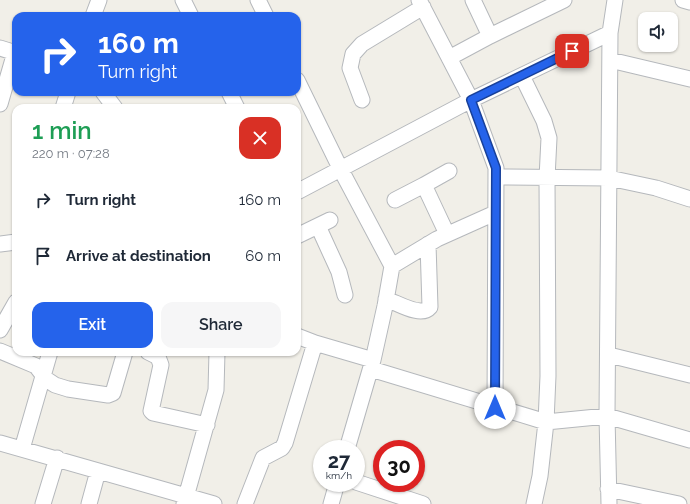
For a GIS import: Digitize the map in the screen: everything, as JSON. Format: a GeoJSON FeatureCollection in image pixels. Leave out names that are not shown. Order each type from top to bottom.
{"type":"FeatureCollection","features":[{"type":"Feature","properties":{"kind":"street"},"geometry":{"type":"LineString","coordinates":[[95,12],[99,0]]}},
{"type":"Feature","properties":{"kind":"street"},"geometry":{"type":"LineString","coordinates":[[183,0],[189,12]]}},
{"type":"Feature","properties":{"kind":"street"},"geometry":{"type":"LineString","coordinates":[[258,0],[264,12]]}},
{"type":"Feature","properties":{"kind":"street"},"geometry":{"type":"LineString","coordinates":[[473,0],[490,36]]}},
{"type":"Feature","properties":{"kind":"street"},"geometry":{"type":"LineString","coordinates":[[449,58],[564,0]]}},
{"type":"Feature","properties":{"kind":"street"},"geometry":{"type":"LineString","coordinates":[[615,0],[610,32],[609,355],[607,416],[609,497],[679,504]]}},
{"type":"Feature","properties":{"kind":"street"},"geometry":{"type":"LineString","coordinates":[[362,100],[350,68],[353,54],[362,44],[421,3],[471,100],[496,168],[495,408]]}},
{"type":"Feature","properties":{"kind":"street"},"geometry":{"type":"LineString","coordinates":[[301,190],[471,100],[610,32]]}},
{"type":"Feature","properties":{"kind":"street"},"geometry":{"type":"LineString","coordinates":[[0,48],[12,52]]}},
{"type":"Feature","properties":{"kind":"street"},"geometry":{"type":"LineString","coordinates":[[610,60],[690,79]]}},
{"type":"Feature","properties":{"kind":"street"},"geometry":{"type":"LineString","coordinates":[[0,104],[12,66]]}},
{"type":"Feature","properties":{"kind":"street"},"geometry":{"type":"LineString","coordinates":[[522,76],[541,114],[549,138],[547,178],[548,376],[546,422],[540,476],[534,504]]}},
{"type":"Feature","properties":{"kind":"street"},"geometry":{"type":"LineString","coordinates":[[301,88],[341,170],[392,266],[372,364],[350,440]]}},
{"type":"Feature","properties":{"kind":"street"},"geometry":{"type":"LineString","coordinates":[[395,200],[449,171]]}},
{"type":"Feature","properties":{"kind":"street"},"geometry":{"type":"LineString","coordinates":[[497,177],[609,178],[656,188],[690,199]]}},
{"type":"Feature","properties":{"kind":"street"},"geometry":{"type":"LineString","coordinates":[[424,185],[447,234]]}},
{"type":"Feature","properties":{"kind":"street"},"geometry":{"type":"LineString","coordinates":[[392,266],[447,234],[495,213]]}},
{"type":"Feature","properties":{"kind":"street"},"geometry":{"type":"LineString","coordinates":[[301,234],[324,223],[345,295]]}},
{"type":"Feature","properties":{"kind":"street"},"geometry":{"type":"LineString","coordinates":[[0,244],[12,242]]}},
{"type":"Feature","properties":{"kind":"street"},"geometry":{"type":"LineString","coordinates":[[386,299],[421,312],[427,311],[430,307],[428,244]]}},
{"type":"Feature","properties":{"kind":"street"},"geometry":{"type":"LineString","coordinates":[[0,330],[12,309]]}},
{"type":"Feature","properties":{"kind":"street"},"geometry":{"type":"LineString","coordinates":[[301,338],[495,408],[546,422],[607,416],[690,440]]}},
{"type":"Feature","properties":{"kind":"street"},"geometry":{"type":"LineString","coordinates":[[245,504],[263,458],[282,448],[285,443],[315,343]]}},
{"type":"Feature","properties":{"kind":"street"},"geometry":{"type":"LineString","coordinates":[[0,351],[12,355]]}},
{"type":"Feature","properties":{"kind":"street"},"geometry":{"type":"LineString","coordinates":[[609,355],[690,375]]}},
{"type":"Feature","properties":{"kind":"street"},"geometry":{"type":"LineString","coordinates":[[14,356],[29,361],[36,366],[42,374],[55,385],[68,389],[108,395],[113,393],[116,386],[124,356]]}},
{"type":"Feature","properties":{"kind":"street"},"geometry":{"type":"LineString","coordinates":[[22,449],[42,374],[49,356]]}},
{"type":"Feature","properties":{"kind":"street"},"geometry":{"type":"LineString","coordinates":[[157,356],[161,364],[151,409],[153,413],[206,425]]}},
{"type":"Feature","properties":{"kind":"street"},"geometry":{"type":"LineString","coordinates":[[185,500],[216,390],[217,356]]}},
{"type":"Feature","properties":{"kind":"street"},"geometry":{"type":"LineString","coordinates":[[0,443],[98,470],[185,500],[214,504]]}},
{"type":"Feature","properties":{"kind":"street"},"geometry":{"type":"LineString","coordinates":[[44,504],[57,458]]}},
{"type":"Feature","properties":{"kind":"street"},"geometry":{"type":"LineString","coordinates":[[89,504],[98,470]]}},
{"type":"Feature","properties":{"kind":"street"},"geometry":{"type":"LineString","coordinates":[[365,485],[423,504]]}},
{"type":"Feature","properties":{"kind":"street"},"geometry":{"type":"LineString","coordinates":[[331,504],[334,492]]}},
{"type":"Feature","properties":{"kind":"route"},"geometry":{"type":"LineString","coordinates":[[495,408],[495,213],[497,177],[496,168],[471,100],[572,51]]}}]}
